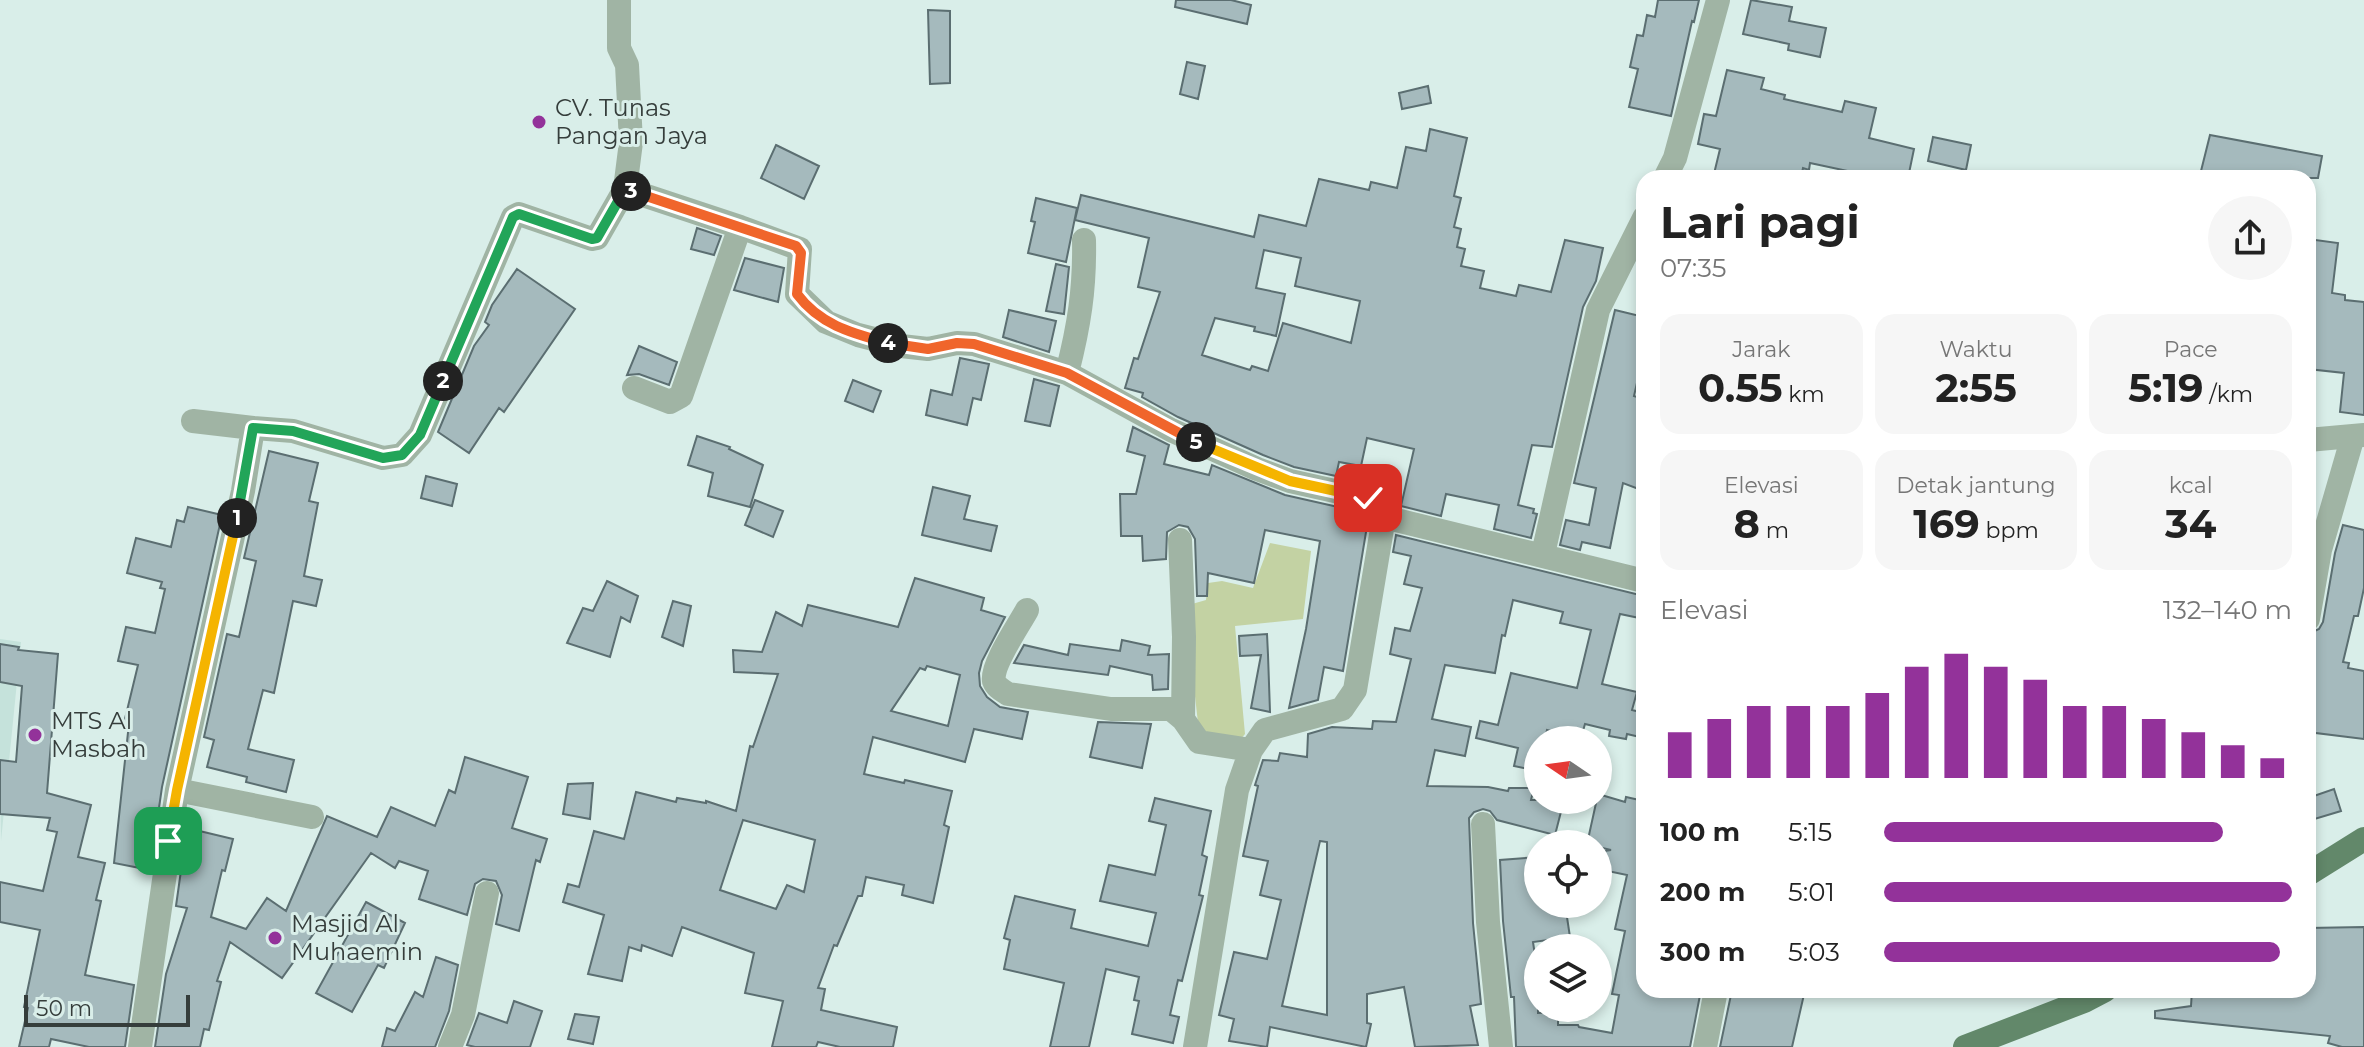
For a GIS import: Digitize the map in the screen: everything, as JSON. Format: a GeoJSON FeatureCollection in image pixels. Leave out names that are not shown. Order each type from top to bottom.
{"type":"FeatureCollection","features":[{"type":"Feature","properties":{"kind":"main road"},"geometry":{"type":"LineString","coordinates":[[2316,869],[2364,839]]}},
{"type":"Feature","properties":{"kind":"main road"},"geometry":{"type":"LineString","coordinates":[[1965,1047],[2090,998]]}},
{"type":"Feature","properties":{"kind":"street"},"geometry":{"type":"LineString","coordinates":[[193,421],[293,431],[383,458],[402,455],[420,435],[513,217],[519,214],[592,239],[597,238],[625,189],[631,142],[627,65],[619,48],[619,0]]}},
{"type":"Feature","properties":{"kind":"street"},"geometry":{"type":"LineString","coordinates":[[1669,170],[1675,158],[1718,0]]}},
{"type":"Feature","properties":{"kind":"street"},"geometry":{"type":"LineString","coordinates":[[625,189],[800,249],[797,294],[826,322],[901,346],[928,349],[957,343],[974,344],[1067,373],[1171,430],[1257,469],[1290,481],[1379,501],[1384,508],[1355,690],[1342,709],[1265,730],[1251,750],[1237,790],[1195,1047]]}},
{"type":"Feature","properties":{"kind":"street"},"geometry":{"type":"LineString","coordinates":[[634,388],[670,402],[681,396],[740,227]]}},
{"type":"Feature","properties":{"kind":"street"},"geometry":{"type":"LineString","coordinates":[[1543,554],[1598,310],[1636,234]]}},
{"type":"Feature","properties":{"kind":"street"},"geometry":{"type":"LineString","coordinates":[[1067,373],[1081,321],[1085,278],[1084,240]]}},
{"type":"Feature","properties":{"kind":"street"},"geometry":{"type":"LineString","coordinates":[[140,1047],[177,790],[243,491],[253,428]]}},
{"type":"Feature","properties":{"kind":"street"},"geometry":{"type":"LineString","coordinates":[[2316,439],[2358,435],[2320,550],[2316,573]]}},
{"type":"Feature","properties":{"kind":"street"},"geometry":{"type":"LineString","coordinates":[[1384,517],[1636,579]]}},
{"type":"Feature","properties":{"kind":"street"},"geometry":{"type":"LineString","coordinates":[[1180,540],[1183,719]]}},
{"type":"Feature","properties":{"kind":"street"},"geometry":{"type":"LineString","coordinates":[[1027,610],[995,669],[994,682],[998,688],[1008,694],[1111,709],[1164,708],[1178,713],[1199,742],[1251,750]]}},
{"type":"Feature","properties":{"kind":"street"},"geometry":{"type":"LineString","coordinates":[[177,790],[312,817]]}},
{"type":"Feature","properties":{"kind":"street"},"geometry":{"type":"LineString","coordinates":[[1483,824],[1488,922],[1501,1047]]}},
{"type":"Feature","properties":{"kind":"street"},"geometry":{"type":"LineString","coordinates":[[450,1047],[463,1015],[487,893]]}},
{"type":"Feature","properties":{"kind":"street"},"geometry":{"type":"LineString","coordinates":[[1705,1047],[1714,998]]}},
{"type":"Feature","properties":{"kind":"shaded area"},"geometry":{"type":"Polygon","coordinates":[[[0,639],[21,642],[1,841],[0,776],[3,761],[0,760],[0,682],[13,684],[19,648],[0,644],[0,639]]]}},
{"type":"Feature","properties":{"kind":"green space"},"geometry":{"type":"Polygon","coordinates":[[[1270,543],[1311,551],[1303,619],[1235,626],[1245,734],[1239,741],[1199,732],[1185,606],[1206,600],[1208,583],[1222,581],[1253,588],[1270,543]]]}},
{"type":"Feature","properties":{"kind":"building"},"geometry":{"type":"Polygon","coordinates":[[[1176,0],[1231,0],[1251,5],[1247,24],[1175,7],[1176,0]]]}},
{"type":"Feature","properties":{"kind":"building"},"geometry":{"type":"Polygon","coordinates":[[[1658,0],[1699,0],[1671,116],[1629,107],[1638,69],[1630,67],[1637,35],[1643,36],[1647,15],[1655,17],[1658,0]]]}},
{"type":"Feature","properties":{"kind":"building"},"geometry":{"type":"Polygon","coordinates":[[[1751,0],[1792,7],[1789,21],[1826,28],[1820,57],[1788,50],[1789,44],[1743,34],[1751,0]]]}},
{"type":"Feature","properties":{"kind":"building"},"geometry":{"type":"Polygon","coordinates":[[[928,10],[950,11],[950,83],[930,84],[928,10]]]}},
{"type":"Feature","properties":{"kind":"building"},"geometry":{"type":"Polygon","coordinates":[[[1187,62],[1205,66],[1198,99],[1180,94],[1187,62]]]}},
{"type":"Feature","properties":{"kind":"building"},"geometry":{"type":"Polygon","coordinates":[[[1727,70],[1764,78],[1761,89],[1785,95],[1784,99],[1842,112],[1845,101],[1876,108],[1869,138],[1914,149],[1910,170],[1843,170],[1810,163],[1809,170],[1715,170],[1720,149],[1698,144],[1704,114],[1716,116],[1727,70]]]}},
{"type":"Feature","properties":{"kind":"building"},"geometry":{"type":"Polygon","coordinates":[[[1428,86],[1431,103],[1402,109],[1399,93],[1428,86]]]}},
{"type":"Feature","properties":{"kind":"building"},"geometry":{"type":"Polygon","coordinates":[[[1430,129],[1467,138],[1454,196],[1461,198],[1454,227],[1461,229],[1457,247],[1465,249],[1461,266],[1484,271],[1480,288],[1516,296],[1519,285],[1551,292],[1565,240],[1603,248],[1596,281],[1583,307],[1552,447],[1532,445],[1518,505],[1534,509],[1533,513],[1537,514],[1531,538],[1494,529],[1499,505],[1446,494],[1441,516],[1401,506],[1414,449],[1367,438],[1361,466],[1339,462],[1336,476],[1294,467],[1263,455],[1178,417],[1142,397],[1143,393],[1125,388],[1160,292],[1138,287],[1149,238],[1075,220],[1081,195],[1254,237],[1259,215],[1306,226],[1319,179],[1369,190],[1371,182],[1397,188],[1406,147],[1426,151],[1430,129]],[[1264,250],[1256,288],[1285,294],[1276,336],[1254,331],[1255,327],[1215,318],[1202,355],[1250,370],[1252,366],[1268,371],[1283,323],[1351,343],[1360,301],[1295,286],[1301,258],[1264,250]]]}},
{"type":"Feature","properties":{"kind":"building"},"geometry":{"type":"Polygon","coordinates":[[[2210,135],[2322,156],[2318,178],[2316,170],[2201,170],[2210,135]]]}},
{"type":"Feature","properties":{"kind":"building"},"geometry":{"type":"Polygon","coordinates":[[[1933,137],[1971,145],[1966,170],[1928,161],[1933,137]]]}},
{"type":"Feature","properties":{"kind":"building"},"geometry":{"type":"Polygon","coordinates":[[[776,145],[819,166],[804,199],[761,178],[776,145]]]}},
{"type":"Feature","properties":{"kind":"building"},"geometry":{"type":"Polygon","coordinates":[[[1036,198],[1077,208],[1066,262],[1028,253],[1035,222],[1031,221],[1036,198]]]}},
{"type":"Feature","properties":{"kind":"building"},"geometry":{"type":"Polygon","coordinates":[[[697,228],[721,236],[714,255],[691,249],[697,228]]]}},
{"type":"Feature","properties":{"kind":"building"},"geometry":{"type":"Polygon","coordinates":[[[2316,240],[2338,243],[2332,293],[2345,295],[2345,300],[2364,302],[2364,415],[2340,412],[2344,373],[2316,370],[2316,240]]]}},
{"type":"Feature","properties":{"kind":"building"},"geometry":{"type":"Polygon","coordinates":[[[745,258],[784,268],[778,302],[734,290],[745,258]]]}},
{"type":"Feature","properties":{"kind":"building"},"geometry":{"type":"Polygon","coordinates":[[[1056,264],[1069,267],[1064,314],[1046,311],[1056,264]]]}},
{"type":"Feature","properties":{"kind":"building"},"geometry":{"type":"Polygon","coordinates":[[[517,269],[575,309],[504,412],[499,408],[469,453],[438,432],[474,346],[489,325],[485,322],[492,305],[517,269]]]}},
{"type":"Feature","properties":{"kind":"building"},"geometry":{"type":"Polygon","coordinates":[[[1009,310],[1056,321],[1049,352],[1003,337],[1009,310]]]}},
{"type":"Feature","properties":{"kind":"building"},"geometry":{"type":"Polygon","coordinates":[[[1615,310],[1636,315],[1636,488],[1623,483],[1610,548],[1582,542],[1580,550],[1560,545],[1566,520],[1589,525],[1596,488],[1574,483],[1615,310]]]}},
{"type":"Feature","properties":{"kind":"building"},"geometry":{"type":"Polygon","coordinates":[[[639,346],[677,362],[669,385],[639,374],[627,375],[639,346]]]}},
{"type":"Feature","properties":{"kind":"building"},"geometry":{"type":"Polygon","coordinates":[[[960,358],[989,364],[981,400],[973,398],[967,425],[926,415],[931,390],[952,395],[960,358]]]}},
{"type":"Feature","properties":{"kind":"building"},"geometry":{"type":"Polygon","coordinates":[[[1034,379],[1059,386],[1050,426],[1025,421],[1034,379]]]}},
{"type":"Feature","properties":{"kind":"building"},"geometry":{"type":"Polygon","coordinates":[[[853,380],[881,391],[873,412],[845,401],[853,380]]]}},
{"type":"Feature","properties":{"kind":"building"},"geometry":{"type":"Polygon","coordinates":[[[1133,427],[1169,445],[1164,464],[1209,475],[1212,465],[1285,495],[1369,514],[1343,671],[1324,667],[1318,700],[1289,708],[1320,541],[1265,530],[1254,583],[1208,573],[1207,596],[1197,596],[1195,539],[1188,527],[1179,525],[1167,532],[1166,559],[1143,561],[1142,536],[1121,536],[1120,494],[1136,494],[1145,456],[1127,451],[1133,427]]]}},
{"type":"Feature","properties":{"kind":"building"},"geometry":{"type":"Polygon","coordinates":[[[697,436],[730,447],[763,465],[750,507],[708,496],[713,473],[688,465],[697,436]]]}},
{"type":"Feature","properties":{"kind":"building"},"geometry":{"type":"Polygon","coordinates":[[[269,451],[318,463],[309,501],[318,503],[304,576],[322,580],[316,606],[293,601],[274,693],[263,690],[248,749],[294,760],[286,792],[246,782],[247,777],[207,767],[214,740],[204,737],[227,634],[239,637],[256,561],[244,558],[269,451]]]}},
{"type":"Feature","properties":{"kind":"building"},"geometry":{"type":"Polygon","coordinates":[[[426,476],[457,484],[452,506],[421,498],[426,476]]]}},
{"type":"Feature","properties":{"kind":"building"},"geometry":{"type":"Polygon","coordinates":[[[933,487],[970,496],[964,519],[997,526],[991,551],[922,535],[933,487]]]}},
{"type":"Feature","properties":{"kind":"building"},"geometry":{"type":"Polygon","coordinates":[[[755,500],[783,511],[773,537],[745,525],[755,500]]]}},
{"type":"Feature","properties":{"kind":"building"},"geometry":{"type":"Polygon","coordinates":[[[188,507],[222,515],[162,787],[150,870],[114,863],[129,723],[124,723],[138,665],[118,661],[126,627],[155,633],[165,589],[160,588],[162,582],[127,573],[136,538],[171,547],[177,520],[184,522],[188,507]]]}},
{"type":"Feature","properties":{"kind":"building"},"geometry":{"type":"Polygon","coordinates":[[[2343,525],[2364,530],[2364,588],[2343,662],[2349,663],[2348,668],[2364,671],[2364,739],[2316,733],[2316,630],[2323,622],[2343,525]]]}},
{"type":"Feature","properties":{"kind":"building"},"geometry":{"type":"Polygon","coordinates":[[[1396,535],[1636,594],[1636,617],[1620,614],[1602,684],[1636,692],[1632,710],[1636,711],[1636,736],[1627,734],[1626,739],[1612,737],[1612,726],[1524,726],[1524,768],[1514,766],[1518,748],[1476,738],[1480,721],[1498,725],[1511,673],[1577,688],[1591,630],[1560,623],[1563,612],[1513,600],[1495,673],[1445,665],[1432,719],[1471,727],[1465,756],[1435,750],[1427,786],[1488,787],[1508,791],[1509,788],[1524,788],[1524,814],[1560,814],[1556,830],[1536,830],[1497,820],[1490,811],[1483,809],[1469,818],[1473,923],[1481,1004],[1470,1006],[1478,1045],[1415,1047],[1404,987],[1367,994],[1367,1023],[1371,1024],[1366,1047],[1270,1027],[1267,1047],[1229,1041],[1234,1019],[1219,1015],[1234,952],[1267,959],[1281,900],[1260,895],[1268,861],[1243,856],[1258,786],[1255,785],[1263,760],[1278,761],[1280,753],[1307,757],[1308,734],[1332,727],[1372,729],[1373,721],[1396,722],[1411,659],[1390,654],[1395,628],[1410,631],[1422,588],[1404,584],[1411,556],[1393,552],[1396,535]],[[1320,841],[1282,1006],[1327,1015],[1327,842],[1320,841]]]}},
{"type":"Feature","properties":{"kind":"building"},"geometry":{"type":"Polygon","coordinates":[[[915,578],[984,598],[981,610],[1005,617],[982,661],[980,686],[987,697],[1000,707],[1028,712],[1022,739],[974,729],[965,762],[873,737],[864,774],[952,791],[944,825],[949,827],[933,903],[902,895],[904,885],[866,877],[862,896],[858,896],[837,946],[834,945],[818,988],[825,989],[821,1010],[897,1027],[893,1047],[840,1047],[818,1042],[816,1047],[772,1047],[783,1001],[745,993],[754,953],[682,927],[672,956],[642,945],[641,951],[629,947],[622,981],[588,974],[604,915],[563,902],[568,884],[579,887],[594,831],[624,839],[636,792],[676,802],[677,798],[706,801],[736,811],[750,746],[753,747],[778,674],[734,672],[733,650],[762,652],[776,612],[802,626],[808,605],[898,627],[915,578]],[[927,666],[925,670],[920,668],[891,711],[948,726],[960,675],[927,666]],[[743,820],[720,890],[776,909],[787,885],[804,892],[815,840],[743,820]]]}},
{"type":"Feature","properties":{"kind":"building"},"geometry":{"type":"Polygon","coordinates":[[[607,581],[638,596],[630,622],[621,617],[610,657],[567,643],[583,608],[593,611],[607,581]]]}},
{"type":"Feature","properties":{"kind":"building"},"geometry":{"type":"Polygon","coordinates":[[[673,601],[691,606],[683,646],[662,637],[673,601]]]}},
{"type":"Feature","properties":{"kind":"building"},"geometry":{"type":"Polygon","coordinates":[[[1267,634],[1270,712],[1251,708],[1261,655],[1240,656],[1239,636],[1267,634]]]}},
{"type":"Feature","properties":{"kind":"building"},"geometry":{"type":"Polygon","coordinates":[[[1122,640],[1150,646],[1148,655],[1169,654],[1168,689],[1153,690],[1152,675],[1110,666],[1108,675],[1014,663],[1024,645],[1068,655],[1070,644],[1120,651],[1122,640]]]}},
{"type":"Feature","properties":{"kind":"building"},"geometry":{"type":"Polygon","coordinates":[[[0,644],[19,647],[18,650],[58,654],[47,793],[91,805],[78,857],[105,863],[96,900],[101,901],[85,975],[134,985],[125,1047],[89,1047],[51,1039],[49,1047],[19,1047],[40,930],[0,922],[0,882],[43,891],[57,832],[47,830],[50,818],[0,814],[0,760],[16,762],[22,686],[0,682],[0,644]]]}},
{"type":"Feature","properties":{"kind":"building"},"geometry":{"type":"Polygon","coordinates":[[[1098,722],[1151,724],[1142,768],[1090,757],[1098,722]]]}},
{"type":"Feature","properties":{"kind":"building"},"geometry":{"type":"Polygon","coordinates":[[[465,757],[528,777],[512,828],[547,839],[540,862],[536,860],[519,931],[496,924],[502,895],[496,881],[483,879],[475,884],[467,915],[419,899],[428,871],[399,861],[395,868],[371,853],[282,978],[230,942],[217,981],[221,982],[209,1030],[204,1029],[200,1047],[155,1047],[166,974],[187,908],[176,906],[187,828],[233,839],[211,917],[246,929],[267,898],[286,911],[327,816],[377,837],[391,807],[435,826],[449,790],[455,793],[465,757]]]}},
{"type":"Feature","properties":{"kind":"building"},"geometry":{"type":"Polygon","coordinates":[[[593,783],[590,819],[563,814],[568,784],[593,783]]]}},
{"type":"Feature","properties":{"kind":"building"},"geometry":{"type":"Polygon","coordinates":[[[2334,789],[2341,811],[2316,819],[2316,795],[2334,789]]]}},
{"type":"Feature","properties":{"kind":"building"},"geometry":{"type":"Polygon","coordinates":[[[1626,797],[1636,799],[1636,998],[1699,998],[1690,1047],[1516,1047],[1500,860],[1524,858],[1524,918],[1567,918],[1570,934],[1524,934],[1524,1022],[1558,1022],[1558,1025],[1578,1025],[1612,1033],[1619,995],[1612,994],[1625,931],[1615,929],[1627,875],[1612,872],[1612,830],[1590,830],[1594,814],[1612,814],[1612,798],[1625,802],[1626,797]]]}},
{"type":"Feature","properties":{"kind":"building"},"geometry":{"type":"Polygon","coordinates":[[[1155,798],[1211,811],[1202,855],[1207,857],[1199,895],[1203,896],[1182,981],[1178,980],[1170,1015],[1179,1017],[1173,1043],[1132,1034],[1139,1001],[1134,1000],[1139,977],[1106,969],[1089,1047],[1050,1047],[1064,983],[1004,969],[1010,940],[1004,938],[1015,896],[1075,910],[1071,928],[1148,946],[1156,913],[1100,901],[1109,865],[1155,875],[1166,825],[1149,821],[1155,798]]]}},
{"type":"Feature","properties":{"kind":"building"},"geometry":{"type":"Polygon","coordinates":[[[366,902],[405,923],[384,968],[378,965],[352,1012],[316,993],[366,902]]]}},
{"type":"Feature","properties":{"kind":"building"},"geometry":{"type":"Polygon","coordinates":[[[2364,927],[2364,1047],[2342,1047],[2328,1043],[2330,1036],[2155,1018],[2155,1011],[2191,1006],[2192,998],[2316,998],[2316,928],[2364,927]]]}},
{"type":"Feature","properties":{"kind":"building"},"geometry":{"type":"Polygon","coordinates":[[[436,957],[458,965],[449,1011],[435,1047],[382,1047],[387,1028],[395,1031],[415,992],[423,997],[436,957]]]}},
{"type":"Feature","properties":{"kind":"building"},"geometry":{"type":"Polygon","coordinates":[[[1730,998],[1803,998],[1792,1047],[1720,1047],[1730,998]]]}},
{"type":"Feature","properties":{"kind":"building"},"geometry":{"type":"Polygon","coordinates":[[[514,1001],[542,1011],[530,1047],[467,1045],[479,1013],[507,1023],[514,1001]]]}},
{"type":"Feature","properties":{"kind":"building"},"geometry":{"type":"Polygon","coordinates":[[[575,1014],[599,1017],[593,1044],[568,1039],[575,1014]]]}},
{"type":"Feature","properties":{"kind":"place","name":"CV. Tunas Pangan Jaya"},"geometry":{"type":"Point","coordinates":[539,122]}},
{"type":"Feature","properties":{"kind":"place","name":"MTS Al Masbah"},"geometry":{"type":"Point","coordinates":[35,735]}},
{"type":"Feature","properties":{"kind":"place","name":"Masjid Al Muhaemin"},"geometry":{"type":"Point","coordinates":[275,938]}},
{"type":"Feature","properties":{"kind":"route"},"geometry":{"type":"LineString","coordinates":[[168,841],[243,491],[253,428],[293,431],[383,458],[402,455],[420,435],[513,217],[519,214],[592,239],[597,238],[625,189],[740,227],[800,249],[797,294],[826,322],[858,335],[901,346],[928,349],[957,343],[974,344],[1067,373],[1171,430],[1257,469],[1290,481],[1368,498]]}}]}
